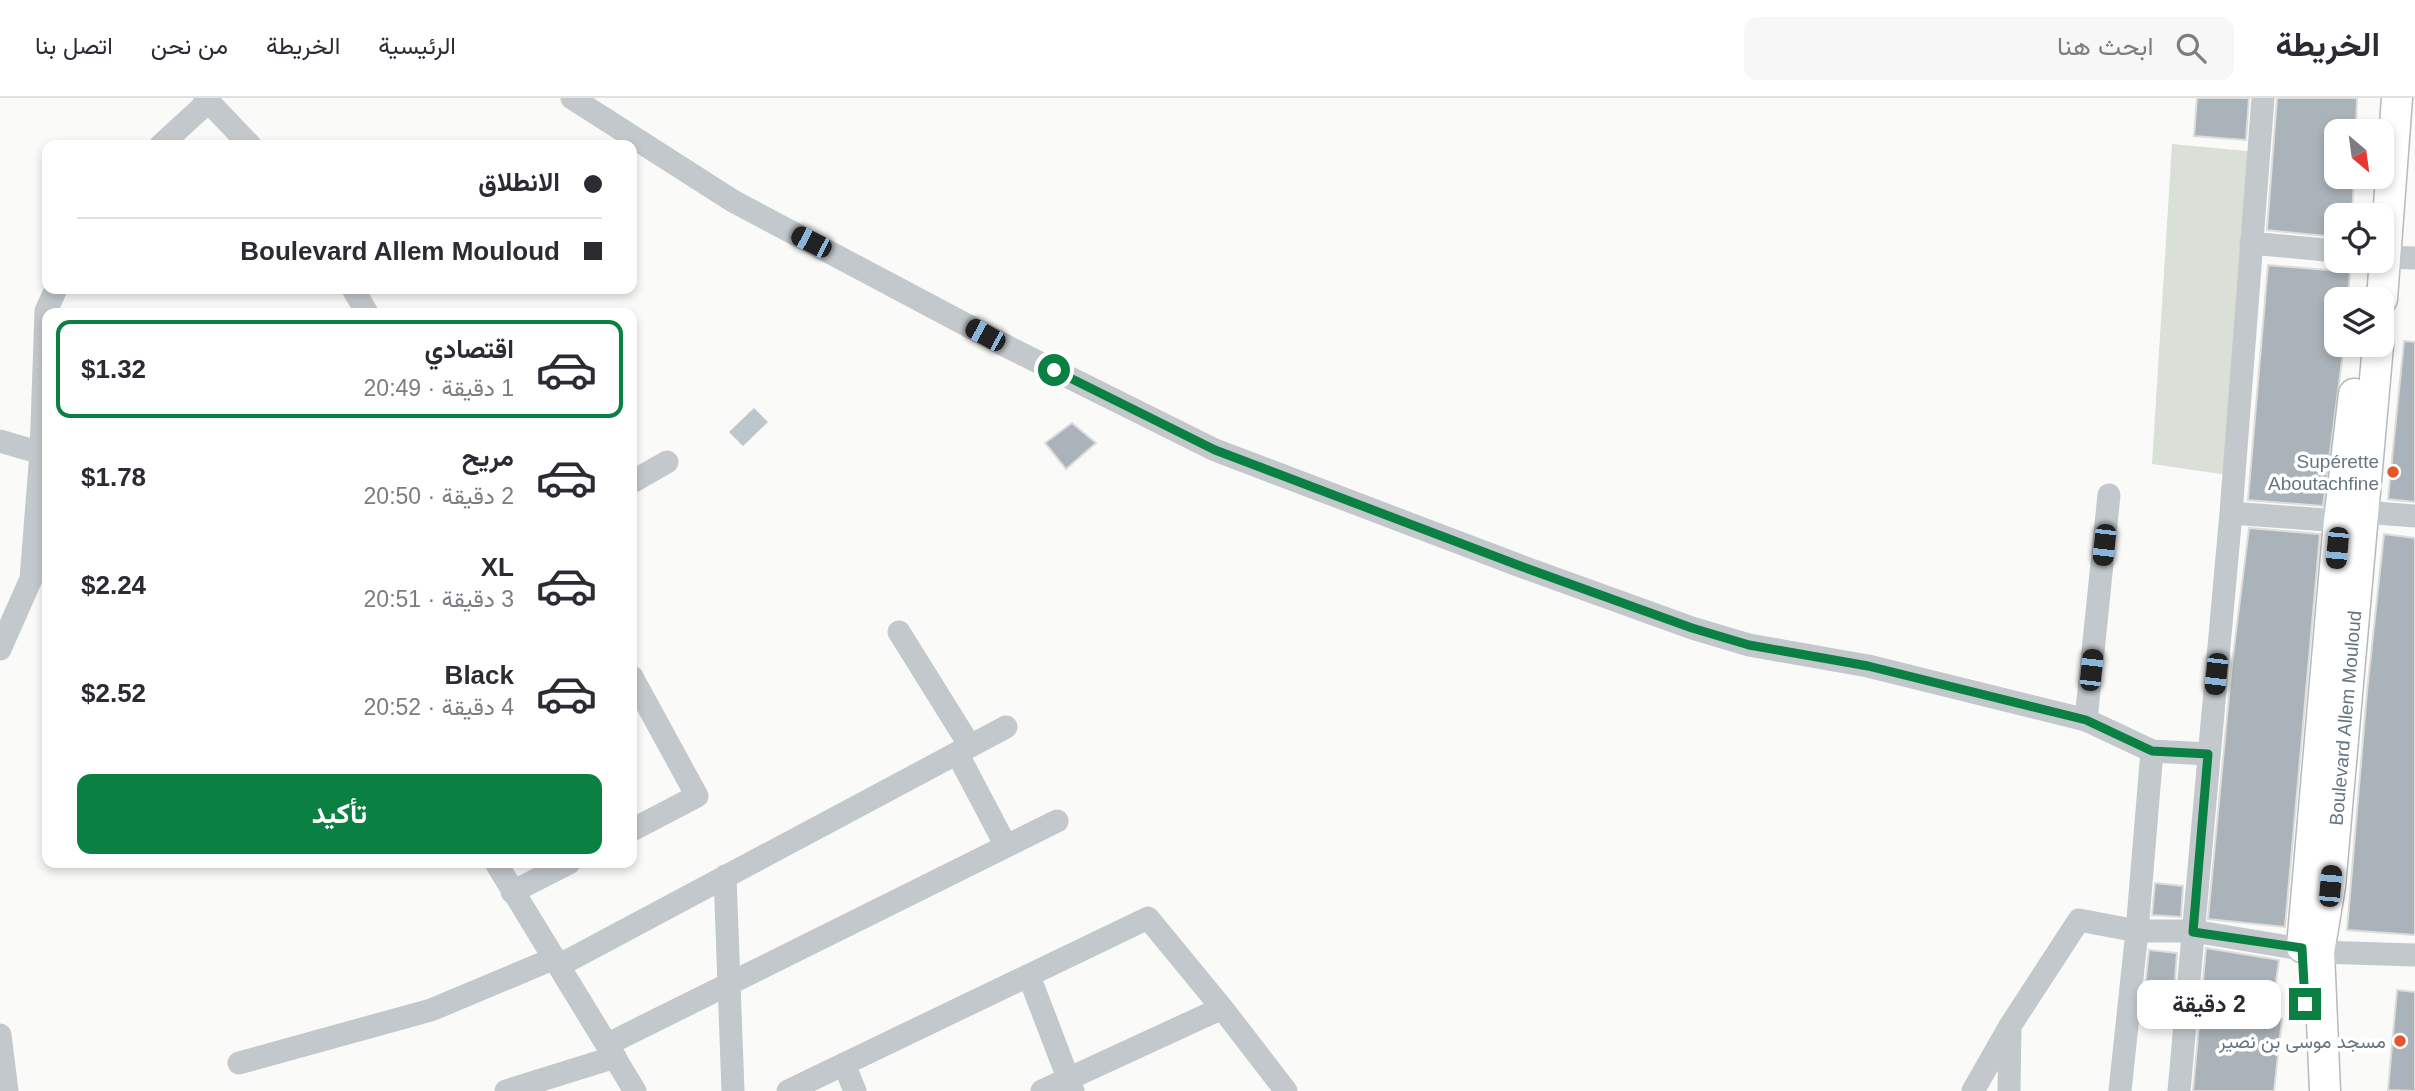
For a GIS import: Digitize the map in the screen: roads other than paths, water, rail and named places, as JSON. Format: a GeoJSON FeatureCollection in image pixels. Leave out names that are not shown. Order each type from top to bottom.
{"type":"FeatureCollection","features":[{"type":"Feature","properties":{"kind":"main road"},"geometry":{"type":"LineString","coordinates":[[2378,119],[2379,98]]}},
{"type":"Feature","properties":{"kind":"main road"},"geometry":{"type":"LineString","coordinates":[[2385,203],[2397,98]]}},
{"type":"Feature","properties":{"kind":"main road","name":"Boulevard Allem Mouloud"},"geometry":{"type":"LineString","coordinates":[[2309,1091],[2311,950],[2351,516],[2358,357]]}},
{"type":"Feature","properties":{"kind":"main road","name":"Boulevard Allem Mouloud"},"geometry":{"type":"LineString","coordinates":[[2351,516],[2376,357]]}},
{"type":"Feature","properties":{"kind":"main road","name":"Boulevard Allem Mouloud"},"geometry":{"type":"LineString","coordinates":[[2311,950],[2325,1091]]}},
{"type":"Feature","properties":{"kind":"street"},"geometry":{"type":"LineString","coordinates":[[572,98],[733,201],[1008,347],[1215,450],[1692,628],[1749,645],[1868,666],[2086,720],[2152,751],[2208,754]]}},
{"type":"Feature","properties":{"kind":"street"},"geometry":{"type":"LineString","coordinates":[[2179,1091],[2231,513],[2263,98]]}},
{"type":"Feature","properties":{"kind":"street"},"geometry":{"type":"LineString","coordinates":[[166,140],[207,99],[245,140]]}},
{"type":"Feature","properties":{"kind":"street"},"geometry":{"type":"LineString","coordinates":[[2250,243],[2324,250]]}},
{"type":"Feature","properties":{"kind":"street"},"geometry":{"type":"LineString","coordinates":[[2394,258],[2415,258]]}},
{"type":"Feature","properties":{"kind":"street"},"geometry":{"type":"LineString","coordinates":[[0,649],[31,579],[42,425]]}},
{"type":"Feature","properties":{"kind":"street"},"geometry":{"type":"LineString","coordinates":[[0,441],[41,453]]}},
{"type":"Feature","properties":{"kind":"street"},"geometry":{"type":"LineString","coordinates":[[637,479],[667,462]]}},
{"type":"Feature","properties":{"kind":"street"},"geometry":{"type":"LineString","coordinates":[[2086,720],[2109,495]]}},
{"type":"Feature","properties":{"kind":"street"},"geometry":{"type":"LineString","coordinates":[[2231,513],[2415,516]]}},
{"type":"Feature","properties":{"kind":"street"},"geometry":{"type":"LineString","coordinates":[[900,632],[963,750],[1006,846]]}},
{"type":"Feature","properties":{"kind":"street"},"geometry":{"type":"LineString","coordinates":[[637,686],[697,796],[637,827]]}},
{"type":"Feature","properties":{"kind":"street"},"geometry":{"type":"LineString","coordinates":[[239,1063],[431,1010],[557,962],[726,876],[1006,727]]}},
{"type":"Feature","properties":{"kind":"street"},"geometry":{"type":"LineString","coordinates":[[2120,1091],[2152,751]]}},
{"type":"Feature","properties":{"kind":"street"},"geometry":{"type":"LineString","coordinates":[[506,1091],[611,1051],[728,984],[1057,821]]}},
{"type":"Feature","properties":{"kind":"street"},"geometry":{"type":"LineString","coordinates":[[499,868],[635,1091]]}},
{"type":"Feature","properties":{"kind":"street"},"geometry":{"type":"LineString","coordinates":[[512,892],[559,868]]}},
{"type":"Feature","properties":{"kind":"street"},"geometry":{"type":"LineString","coordinates":[[726,876],[733,1091]]}},
{"type":"Feature","properties":{"kind":"street"},"geometry":{"type":"LineString","coordinates":[[788,1091],[1148,918],[1222,1008],[1285,1091]]}},
{"type":"Feature","properties":{"kind":"street"},"geometry":{"type":"LineString","coordinates":[[1973,1091],[2010,1026],[2079,920],[2137,931],[2193,932],[2311,950],[2415,955]]}},
{"type":"Feature","properties":{"kind":"street"},"geometry":{"type":"LineString","coordinates":[[1029,975],[1071,1085]]}},
{"type":"Feature","properties":{"kind":"street"},"geometry":{"type":"LineString","coordinates":[[1042,1091],[1071,1085],[1222,1008]]}},
{"type":"Feature","properties":{"kind":"street"},"geometry":{"type":"LineString","coordinates":[[2009,1091],[2010,1026]]}},
{"type":"Feature","properties":{"kind":"street"},"geometry":{"type":"LineString","coordinates":[[0,1035],[7,1091]]}},
{"type":"Feature","properties":{"kind":"street"},"geometry":{"type":"LineString","coordinates":[[844,1064],[855,1091]]}},
{"type":"Feature","properties":{"kind":"place","name":"Supérette Aboutachfine"},"geometry":{"type":"Point","coordinates":[2393,472]}},
{"type":"Feature","properties":{"kind":"place","name":"مسجد موسى بن نصير"},"geometry":{"type":"Point","coordinates":[2400,1041]}}]}
